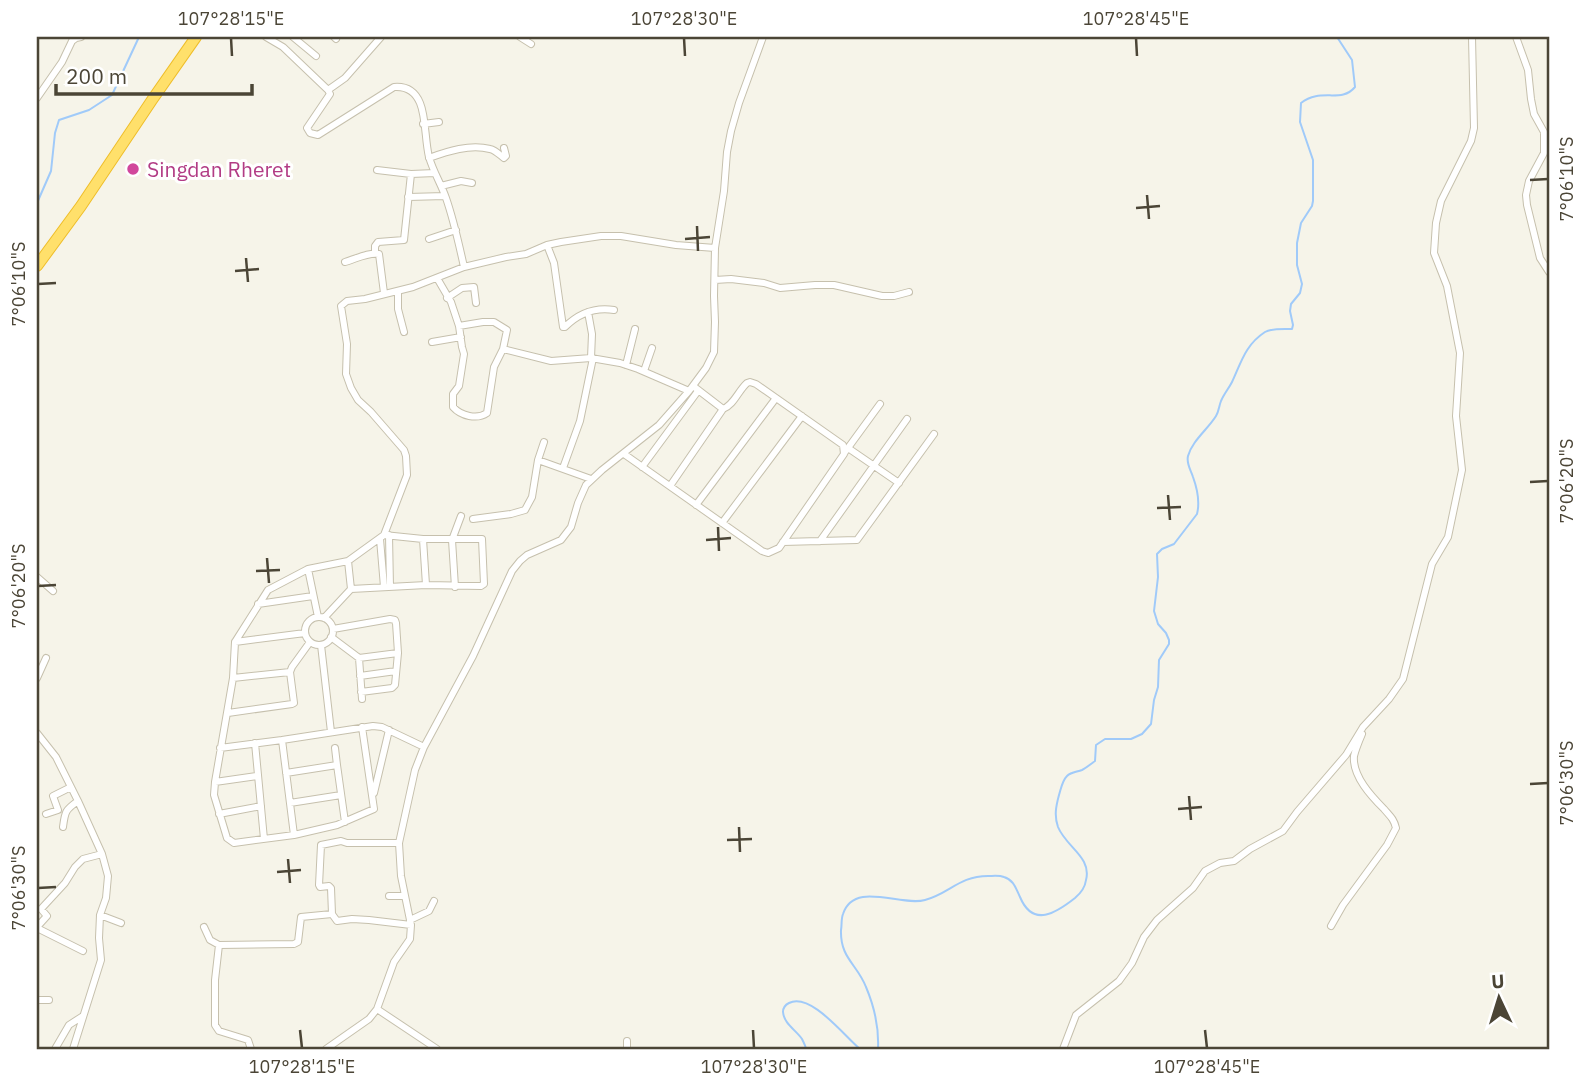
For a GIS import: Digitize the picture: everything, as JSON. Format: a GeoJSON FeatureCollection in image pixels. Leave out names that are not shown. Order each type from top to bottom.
{"type":"FeatureCollection","features":[{"type":"Feature","properties":{"kind":"highway"},"geometry":{"type":"LineString","coordinates":[[37,266],[196,37]]}},
{"type":"Feature","properties":{"kind":"street"},"geometry":{"type":"LineString","coordinates":[[37,98],[62,62],[72,41],[82,37]]}},
{"type":"Feature","properties":{"kind":"street"},"geometry":{"type":"LineString","coordinates":[[266,37],[282,47],[328,90],[329,96],[307,128],[310,133],[318,135],[391,88],[398,86],[415,94],[420,102],[429,158],[456,230],[464,267]]}},
{"type":"Feature","properties":{"kind":"street"},"geometry":{"type":"LineString","coordinates":[[293,37],[316,55]]}},
{"type":"Feature","properties":{"kind":"street"},"geometry":{"type":"LineString","coordinates":[[328,90],[345,78],[381,37]]}},
{"type":"Feature","properties":{"kind":"street"},"geometry":{"type":"LineString","coordinates":[[520,37],[531,44]]}},
{"type":"Feature","properties":{"kind":"street"},"geometry":{"type":"LineString","coordinates":[[642,467],[714,352],[715,248],[731,131],[738,103],[763,37]]}},
{"type":"Feature","properties":{"kind":"street"},"geometry":{"type":"LineString","coordinates":[[1063,1049],[1076,1015],[1119,981],[1157,920],[1193,888],[1205,871],[1220,863],[1234,861],[1283,831],[1346,755],[1367,723],[1403,679],[1432,564],[1448,537],[1462,470],[1457,416],[1460,353],[1447,286],[1434,253],[1441,201],[1475,128],[1472,37]]}},
{"type":"Feature","properties":{"kind":"street"},"geometry":{"type":"LineString","coordinates":[[1516,37],[1528,70],[1534,114],[1544,132],[1544,153],[1529,181],[1526,195],[1540,258],[1549,272]]}},
{"type":"Feature","properties":{"kind":"street"},"geometry":{"type":"LineString","coordinates":[[424,124],[439,122]]}},
{"type":"Feature","properties":{"kind":"street"},"geometry":{"type":"LineString","coordinates":[[429,158],[465,148],[491,149],[504,158],[504,148]]}},
{"type":"Feature","properties":{"kind":"street"},"geometry":{"type":"LineString","coordinates":[[377,170],[411,174],[435,173]]}},
{"type":"Feature","properties":{"kind":"street"},"geometry":{"type":"LineString","coordinates":[[375,253],[378,242],[404,240],[411,174]]}},
{"type":"Feature","properties":{"kind":"street"},"geometry":{"type":"LineString","coordinates":[[441,186],[461,181],[472,183]]}},
{"type":"Feature","properties":{"kind":"street"},"geometry":{"type":"LineString","coordinates":[[408,197],[445,196]]}},
{"type":"Feature","properties":{"kind":"street"},"geometry":{"type":"LineString","coordinates":[[429,239],[456,230]]}},
{"type":"Feature","properties":{"kind":"street"},"geometry":{"type":"LineString","coordinates":[[387,587],[384,536],[407,475],[406,456],[404,450],[358,400],[351,388],[346,374],[347,344],[341,306],[347,301],[398,291],[464,267],[526,254],[547,245],[601,236],[715,248]]}},
{"type":"Feature","properties":{"kind":"street"},"geometry":{"type":"LineString","coordinates":[[547,245],[554,263],[563,327],[587,312],[598,309],[614,310]]}},
{"type":"Feature","properties":{"kind":"street"},"geometry":{"type":"LineString","coordinates":[[345,262],[375,253]]}},
{"type":"Feature","properties":{"kind":"street"},"geometry":{"type":"LineString","coordinates":[[375,253],[379,254],[384,293]]}},
{"type":"Feature","properties":{"kind":"street"},"geometry":{"type":"LineString","coordinates":[[437,278],[451,302],[464,355],[459,386],[453,394],[452,405],[460,414],[482,416],[487,413],[494,366],[503,349],[508,330],[498,324],[483,322],[459,326]]}},
{"type":"Feature","properties":{"kind":"street"},"geometry":{"type":"LineString","coordinates":[[715,280],[764,283],[780,288],[834,285],[882,296],[909,292]]}},
{"type":"Feature","properties":{"kind":"street"},"geometry":{"type":"LineString","coordinates":[[447,298],[462,288],[474,287],[476,303]]}},
{"type":"Feature","properties":{"kind":"street"},"geometry":{"type":"LineString","coordinates":[[398,291],[398,309],[404,332]]}},
{"type":"Feature","properties":{"kind":"street"},"geometry":{"type":"LineString","coordinates":[[562,468],[580,421],[592,358],[592,334],[587,312]]}},
{"type":"Feature","properties":{"kind":"street"},"geometry":{"type":"LineString","coordinates":[[626,365],[635,330]]}},
{"type":"Feature","properties":{"kind":"street"},"geometry":{"type":"LineString","coordinates":[[432,342],[461,337]]}},
{"type":"Feature","properties":{"kind":"street"},"geometry":{"type":"LineString","coordinates":[[644,371],[652,348]]}},
{"type":"Feature","properties":{"kind":"street"},"geometry":{"type":"LineString","coordinates":[[503,349],[551,362],[592,358],[626,365],[693,389],[723,409]]}},
{"type":"Feature","properties":{"kind":"street"},"geometry":{"type":"LineString","coordinates":[[670,486],[723,409],[726,409],[742,387],[750,382],[839,442],[846,451],[899,482]]}},
{"type":"Feature","properties":{"kind":"street"},"geometry":{"type":"LineString","coordinates":[[326,1049],[369,1019],[377,1009],[395,960],[410,939],[411,923],[401,876],[399,843],[415,770],[424,747],[473,656],[512,571],[527,555],[561,540],[571,527],[586,485],[659,425],[693,389]]}},
{"type":"Feature","properties":{"kind":"street"},"geometry":{"type":"LineString","coordinates":[[696,505],[776,398]]}},
{"type":"Feature","properties":{"kind":"street"},"geometry":{"type":"LineString","coordinates":[[624,454],[762,551],[774,551],[779,548],[880,404]]}},
{"type":"Feature","properties":{"kind":"street"},"geometry":{"type":"LineString","coordinates":[[722,523],[802,416]]}},
{"type":"Feature","properties":{"kind":"street"},"geometry":{"type":"LineString","coordinates":[[820,541],[907,419]]}},
{"type":"Feature","properties":{"kind":"street"},"geometry":{"type":"LineString","coordinates":[[783,542],[857,540],[934,433]]}},
{"type":"Feature","properties":{"kind":"street"},"geometry":{"type":"LineString","coordinates":[[473,519],[525,510],[533,495],[538,460],[544,442]]}},
{"type":"Feature","properties":{"kind":"street"},"geometry":{"type":"LineString","coordinates":[[538,460],[591,480]]}},
{"type":"Feature","properties":{"kind":"street"},"geometry":{"type":"LineString","coordinates":[[455,587],[452,540],[461,516]]}},
{"type":"Feature","properties":{"kind":"street"},"geometry":{"type":"LineString","coordinates":[[308,569],[313,596],[321,617],[330,622],[332,633],[359,658],[362,695],[394,687],[398,653],[396,623],[393,619],[332,633],[321,645],[310,642],[307,638],[305,633],[308,622],[321,617],[351,589],[483,585],[483,542],[480,538],[452,540],[384,536],[348,561],[308,569],[268,590],[235,642],[233,678],[214,795],[230,841],[234,843],[293,835],[337,825],[374,809],[362,727]]}},
{"type":"Feature","properties":{"kind":"street"},"geometry":{"type":"LineString","coordinates":[[423,538],[426,585]]}},
{"type":"Feature","properties":{"kind":"street"},"geometry":{"type":"LineString","coordinates":[[348,561],[351,589]]}},
{"type":"Feature","properties":{"kind":"street"},"geometry":{"type":"LineString","coordinates":[[37,577],[52,591]]}},
{"type":"Feature","properties":{"kind":"street"},"geometry":{"type":"LineString","coordinates":[[258,604],[313,596]]}},
{"type":"Feature","properties":{"kind":"street"},"geometry":{"type":"LineString","coordinates":[[235,642],[305,633]]}},
{"type":"Feature","properties":{"kind":"street"},"geometry":{"type":"LineString","coordinates":[[228,713],[292,704],[294,701],[290,672],[310,642]]}},
{"type":"Feature","properties":{"kind":"street"},"geometry":{"type":"LineString","coordinates":[[321,645],[331,732]]}},
{"type":"Feature","properties":{"kind":"street"},"geometry":{"type":"LineString","coordinates":[[359,658],[398,653]]}},
{"type":"Feature","properties":{"kind":"street"},"geometry":{"type":"LineString","coordinates":[[37,678],[46,658]]}},
{"type":"Feature","properties":{"kind":"street"},"geometry":{"type":"LineString","coordinates":[[360,676],[396,671]]}},
{"type":"Feature","properties":{"kind":"street"},"geometry":{"type":"LineString","coordinates":[[233,678],[290,672]]}},
{"type":"Feature","properties":{"kind":"street"},"geometry":{"type":"LineString","coordinates":[[1331,926],[1396,828],[1393,819],[1368,794],[1354,763],[1367,723]]}},
{"type":"Feature","properties":{"kind":"street"},"geometry":{"type":"LineString","coordinates":[[220,748],[373,726],[389,730],[424,747]]}},
{"type":"Feature","properties":{"kind":"street"},"geometry":{"type":"LineString","coordinates":[[373,796],[389,730]]}},
{"type":"Feature","properties":{"kind":"street"},"geometry":{"type":"LineString","coordinates":[[37,733],[56,757],[107,869],[106,898],[100,915],[101,960],[73,1049]]}},
{"type":"Feature","properties":{"kind":"street"},"geometry":{"type":"LineString","coordinates":[[282,740],[293,835]]}},
{"type":"Feature","properties":{"kind":"street"},"geometry":{"type":"LineString","coordinates":[[255,743],[264,839]]}},
{"type":"Feature","properties":{"kind":"street"},"geometry":{"type":"LineString","coordinates":[[335,748],[345,822]]}},
{"type":"Feature","properties":{"kind":"street"},"geometry":{"type":"LineString","coordinates":[[286,773],[337,765]]}},
{"type":"Feature","properties":{"kind":"street"},"geometry":{"type":"LineString","coordinates":[[215,782],[257,776]]}},
{"type":"Feature","properties":{"kind":"street"},"geometry":{"type":"LineString","coordinates":[[46,814],[58,810],[52,796],[71,787]]}},
{"type":"Feature","properties":{"kind":"street"},"geometry":{"type":"LineString","coordinates":[[290,803],[341,795]]}},
{"type":"Feature","properties":{"kind":"street"},"geometry":{"type":"LineString","coordinates":[[63,827],[65,812],[78,801]]}},
{"type":"Feature","properties":{"kind":"street"},"geometry":{"type":"LineString","coordinates":[[219,814],[261,806]]}},
{"type":"Feature","properties":{"kind":"street"},"geometry":{"type":"LineString","coordinates":[[399,843],[343,841],[321,845],[319,886],[331,888],[332,914],[337,921],[360,919],[411,923],[429,911],[434,901]]}},
{"type":"Feature","properties":{"kind":"street"},"geometry":{"type":"LineString","coordinates":[[83,951],[37,928],[47,916],[39,907],[65,883],[83,859],[102,854]]}},
{"type":"Feature","properties":{"kind":"street"},"geometry":{"type":"LineString","coordinates":[[389,896],[404,896]]}},
{"type":"Feature","properties":{"kind":"street"},"geometry":{"type":"LineString","coordinates":[[204,927],[210,940],[219,944],[296,943],[301,917],[332,914]]}},
{"type":"Feature","properties":{"kind":"street"},"geometry":{"type":"LineString","coordinates":[[100,915],[121,923]]}},
{"type":"Feature","properties":{"kind":"street"},"geometry":{"type":"LineString","coordinates":[[219,944],[214,1004],[215,1028],[247,1040],[251,1049]]}},
{"type":"Feature","properties":{"kind":"street"},"geometry":{"type":"LineString","coordinates":[[37,999],[49,1000]]}},
{"type":"Feature","properties":{"kind":"street"},"geometry":{"type":"LineString","coordinates":[[377,1009],[437,1049]]}},
{"type":"Feature","properties":{"kind":"street"},"geometry":{"type":"LineString","coordinates":[[55,1049],[69,1025],[83,1016]]}},
{"type":"Feature","properties":{"kind":"waterway"},"geometry":{"type":"LineString","coordinates":[[37,203],[51,171],[59,120],[89,110],[112,95],[139,37]]}},
{"type":"Feature","properties":{"kind":"waterway"},"geometry":{"type":"LineString","coordinates":[[878,1049],[877,1026],[869,994],[841,940],[842,916],[849,904],[857,898],[867,896],[925,900],[969,879],[998,876],[1007,878],[1012,883],[1025,907],[1031,912],[1045,915],[1068,904],[1084,888],[1087,872],[1085,865],[1057,823],[1056,807],[1061,788],[1069,775],[1095,761],[1096,745],[1105,739],[1131,739],[1142,734],[1151,724],[1158,687],[1159,660],[1169,644],[1154,611],[1158,577],[1157,554],[1174,544],[1197,514],[1198,495],[1188,456],[1193,445],[1216,416],[1244,355],[1265,332],[1292,329],[1291,304],[1300,293],[1302,284],[1297,265],[1297,243],[1301,223],[1313,201],[1313,160],[1300,122],[1301,103],[1316,96],[1343,94],[1355,87],[1352,60],[1337,37]]}},
{"type":"Feature","properties":{"kind":"waterway"},"geometry":{"type":"LineString","coordinates":[[806,1049],[802,1039],[784,1016],[784,1008],[789,1003],[798,1001],[817,1010],[860,1049]]}},
{"type":"Feature","properties":{"kind":"place","name":"Singdan Rheret"},"geometry":{"type":"Point","coordinates":[133,169]}}]}
